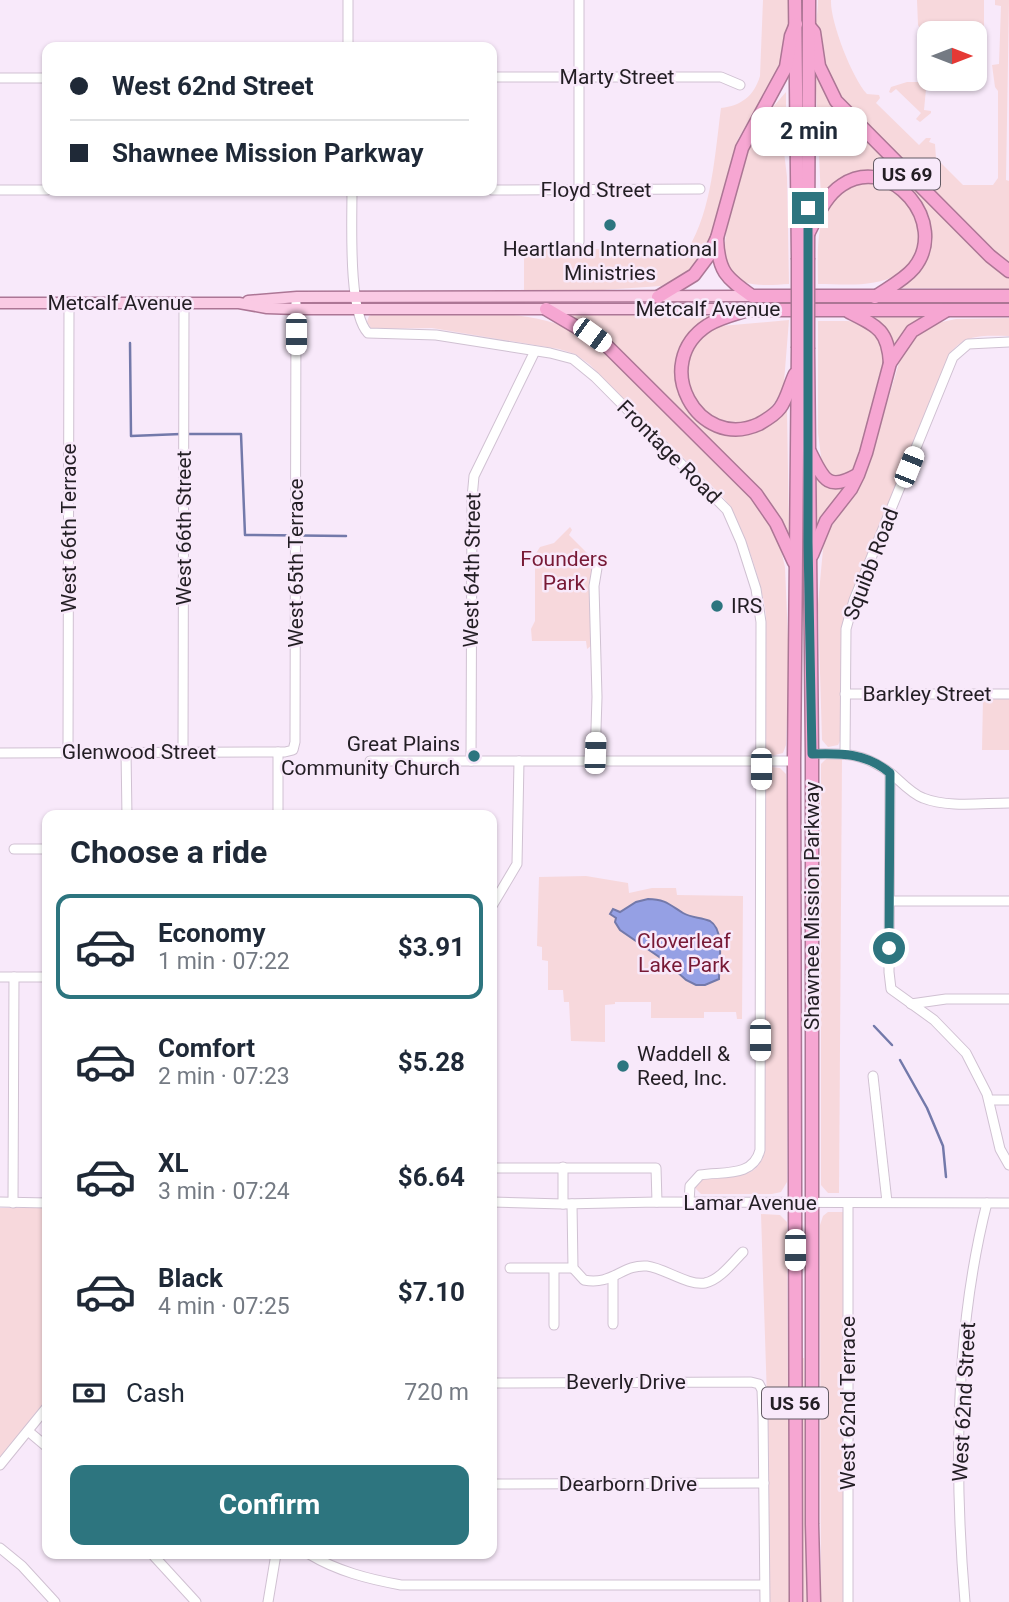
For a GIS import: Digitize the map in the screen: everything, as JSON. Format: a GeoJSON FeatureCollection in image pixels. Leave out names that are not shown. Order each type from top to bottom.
{"type":"FeatureCollection","features":[{"type":"Feature","properties":{"kind":"highway","name":"Shawnee Mission Parkway"},"geometry":{"type":"LineString","coordinates":[[795,0],[802,25],[808,234],[803,258]]}},
{"type":"Feature","properties":{"kind":"highway","name":"Shawnee Mission Parkway"},"geometry":{"type":"LineString","coordinates":[[796,1602],[794,761],[808,449],[803,349],[803,258],[797,154],[802,25],[809,0]]}},
{"type":"Feature","properties":{"kind":"highway"},"geometry":{"type":"LineString","coordinates":[[659,297],[700,269],[717,238],[736,166],[748,136],[786,67],[790,36],[802,25]]}},
{"type":"Feature","properties":{"kind":"highway","name":"US 69"},"geometry":{"type":"LineString","coordinates":[[802,25],[814,32],[819,66],[836,101],[989,257],[1009,271]]}},
{"type":"Feature","properties":{"kind":"highway"},"geometry":{"type":"LineString","coordinates":[[748,136],[762,126],[775,126],[786,134],[797,154]]}},
{"type":"Feature","properties":{"kind":"highway"},"geometry":{"type":"LineString","coordinates":[[808,234],[826,201],[841,185],[850,181],[878,178],[905,191],[923,217],[923,251],[908,274],[875,297]]}},
{"type":"Feature","properties":{"kind":"highway"},"geometry":{"type":"LineString","coordinates":[[717,238],[723,272],[731,282],[752,296]]}},
{"type":"Feature","properties":{"kind":"highway","name":"Metcalf Avenue"},"geometry":{"type":"LineString","coordinates":[[752,296],[1009,296]]}},
{"type":"Feature","properties":{"kind":"highway"},"geometry":{"type":"LineString","coordinates":[[546,309],[605,344],[757,494],[802,565],[826,521],[851,489],[858,475],[890,363],[912,331],[947,310]]}},
{"type":"Feature","properties":{"kind":"highway"},"geometry":{"type":"LineString","coordinates":[[748,310],[706,326],[694,337],[685,351],[681,366],[682,384],[695,410],[717,425],[735,429],[752,426],[781,408],[798,367]]}},
{"type":"Feature","properties":{"kind":"highway","name":"Metcalf Avenue"},"geometry":{"type":"LineString","coordinates":[[748,310],[1009,310]]}},
{"type":"Feature","properties":{"kind":"highway"},"geometry":{"type":"LineString","coordinates":[[846,310],[880,329],[887,341],[890,363]]}},
{"type":"Feature","properties":{"kind":"highway","name":"Shawnee Mission Parkway"},"geometry":{"type":"LineString","coordinates":[[803,349],[798,367],[802,565],[812,754],[814,1602]]}},
{"type":"Feature","properties":{"kind":"highway"},"geometry":{"type":"LineString","coordinates":[[808,449],[821,475],[830,482],[845,482],[858,475]]}},
{"type":"Feature","properties":{"kind":"highway"},"geometry":{"type":"LineString","coordinates":[[795,733],[812,754]]}},
{"type":"Feature","properties":{"kind":"highway"},"geometry":{"type":"LineString","coordinates":[[794,761],[802,766],[812,782]]}},
{"type":"Feature","properties":{"kind":"main road","name":"Metcalf Avenue"},"geometry":{"type":"LineString","coordinates":[[0,303],[239,303],[267,308],[354,297],[752,296]]}},
{"type":"Feature","properties":{"kind":"main road","name":"Metcalf Avenue"},"geometry":{"type":"LineString","coordinates":[[296,303],[357,309],[748,310]]}},
{"type":"Feature","properties":{"kind":"street"},"geometry":{"type":"LineString","coordinates":[[348,0],[348,42]]}},
{"type":"Feature","properties":{"kind":"street"},"geometry":{"type":"LineString","coordinates":[[579,0],[579,242]]}},
{"type":"Feature","properties":{"kind":"street","name":"Marty Street"},"geometry":{"type":"LineString","coordinates":[[497,77],[721,77],[740,85]]}},
{"type":"Feature","properties":{"kind":"street"},"geometry":{"type":"LineString","coordinates":[[0,78],[42,78]]}},
{"type":"Feature","properties":{"kind":"street","name":"Floyd Street"},"geometry":{"type":"LineString","coordinates":[[497,190],[700,189]]}},
{"type":"Feature","properties":{"kind":"street"},"geometry":{"type":"LineString","coordinates":[[0,190],[42,190]]}},
{"type":"Feature","properties":{"kind":"street"},"geometry":{"type":"LineString","coordinates":[[352,196],[354,297],[357,309]]}},
{"type":"Feature","properties":{"kind":"street","name":"West 66th Street"},"geometry":{"type":"LineString","coordinates":[[183,753],[184,302]]}},
{"type":"Feature","properties":{"kind":"street","name":"West 66th Terrace"},"geometry":{"type":"LineString","coordinates":[[68,753],[69,303]]}},
{"type":"Feature","properties":{"kind":"street","name":"West 65th Terrace"},"geometry":{"type":"LineString","coordinates":[[278,752],[293,750],[295,742],[296,303]]}},
{"type":"Feature","properties":{"kind":"street","name":"Frontage Road"},"geometry":{"type":"LineString","coordinates":[[357,309],[363,329],[372,335],[436,335],[573,359],[727,510],[741,542],[760,608],[760,1150],[754,1164],[745,1170],[700,1175],[690,1186],[689,1202]]}},
{"type":"Feature","properties":{"kind":"street","name":"Squibb Road"},"geometry":{"type":"LineString","coordinates":[[845,694],[847,621],[953,357],[960,349],[974,343],[1009,342]]}},
{"type":"Feature","properties":{"kind":"street","name":"West 64th Street"},"geometry":{"type":"LineString","coordinates":[[471,761],[474,475],[535,351]]}},
{"type":"Feature","properties":{"kind":"street"},"geometry":{"type":"LineString","coordinates":[[595,761],[597,697],[594,586],[597,568]]}},
{"type":"Feature","properties":{"kind":"street"},"geometry":{"type":"LineString","coordinates":[[845,694],[845,753]]}},
{"type":"Feature","properties":{"kind":"street","name":"Barkley Street"},"geometry":{"type":"LineString","coordinates":[[845,694],[1009,694]]}},
{"type":"Feature","properties":{"kind":"street"},"geometry":{"type":"LineString","coordinates":[[126,752],[127,810]]}},
{"type":"Feature","properties":{"kind":"street"},"geometry":{"type":"LineString","coordinates":[[278,752],[278,810]]}},
{"type":"Feature","properties":{"kind":"street","name":"Glenwood Street"},"geometry":{"type":"LineString","coordinates":[[0,753],[278,752]]}},
{"type":"Feature","properties":{"kind":"street"},"geometry":{"type":"LineString","coordinates":[[812,754],[845,753],[859,756],[876,763],[926,799],[950,803],[1009,803]]}},
{"type":"Feature","properties":{"kind":"street"},"geometry":{"type":"LineString","coordinates":[[370,761],[794,761]]}},
{"type":"Feature","properties":{"kind":"street"},"geometry":{"type":"LineString","coordinates":[[497,898],[517,864],[519,761]]}},
{"type":"Feature","properties":{"kind":"street"},"geometry":{"type":"LineString","coordinates":[[890,773],[890,986],[895,993],[934,1020],[960,1045],[981,1079],[989,1100],[999,1147],[1009,1165]]}},
{"type":"Feature","properties":{"kind":"street"},"geometry":{"type":"LineString","coordinates":[[14,849],[42,849]]}},
{"type":"Feature","properties":{"kind":"street"},"geometry":{"type":"LineString","coordinates":[[890,901],[1009,901]]}},
{"type":"Feature","properties":{"kind":"street"},"geometry":{"type":"LineString","coordinates":[[0,977],[42,977]]}},
{"type":"Feature","properties":{"kind":"street"},"geometry":{"type":"LineString","coordinates":[[13,1203],[14,977]]}},
{"type":"Feature","properties":{"kind":"street"},"geometry":{"type":"LineString","coordinates":[[911,1004],[946,999],[1009,999]]}},
{"type":"Feature","properties":{"kind":"street"},"geometry":{"type":"LineString","coordinates":[[873,1076],[887,1202]]}},
{"type":"Feature","properties":{"kind":"street"},"geometry":{"type":"LineString","coordinates":[[989,1100],[1009,1100]]}},
{"type":"Feature","properties":{"kind":"street"},"geometry":{"type":"LineString","coordinates":[[564,1167],[573,1268],[584,1280],[594,1282],[613,1278],[632,1267],[643,1266],[704,1283],[719,1276],[743,1252]]}},
{"type":"Feature","properties":{"kind":"street"},"geometry":{"type":"LineString","coordinates":[[497,1168],[656,1168],[657,1202]]}},
{"type":"Feature","properties":{"kind":"street"},"geometry":{"type":"LineString","coordinates":[[0,1202],[42,1203]]}},
{"type":"Feature","properties":{"kind":"street","name":"Lamar Avenue"},"geometry":{"type":"LineString","coordinates":[[497,1202],[1009,1202]]}},
{"type":"Feature","properties":{"kind":"street","name":"West 62nd Terrace"},"geometry":{"type":"LineString","coordinates":[[848,1203],[848,1602]]}},
{"type":"Feature","properties":{"kind":"street","name":"West 62nd Street"},"geometry":{"type":"LineString","coordinates":[[965,1602],[959,1500],[961,1399],[968,1312],[987,1203]]}},
{"type":"Feature","properties":{"kind":"street"},"geometry":{"type":"LineString","coordinates":[[510,1268],[573,1268]]}},
{"type":"Feature","properties":{"kind":"street"},"geometry":{"type":"LineString","coordinates":[[554,1269],[554,1325]]}},
{"type":"Feature","properties":{"kind":"street"},"geometry":{"type":"LineString","coordinates":[[613,1278],[613,1324]]}},
{"type":"Feature","properties":{"kind":"street","name":"Beverly Drive"},"geometry":{"type":"LineString","coordinates":[[497,1383],[759,1384],[764,1416],[764,1483]]}},
{"type":"Feature","properties":{"kind":"street"},"geometry":{"type":"LineString","coordinates":[[0,1465],[42,1413]]}},
{"type":"Feature","properties":{"kind":"street"},"geometry":{"type":"LineString","coordinates":[[28,1431],[42,1443]]}},
{"type":"Feature","properties":{"kind":"street"},"geometry":{"type":"LineString","coordinates":[[764,1483],[765,1602]]}},
{"type":"Feature","properties":{"kind":"street","name":"Dearborn Drive"},"geometry":{"type":"LineString","coordinates":[[497,1485],[764,1483]]}},
{"type":"Feature","properties":{"kind":"street"},"geometry":{"type":"LineString","coordinates":[[0,1548],[22,1566],[55,1602]]}},
{"type":"Feature","properties":{"kind":"street"},"geometry":{"type":"LineString","coordinates":[[157,1559],[196,1602]]}},
{"type":"Feature","properties":{"kind":"street"},"geometry":{"type":"LineString","coordinates":[[268,1602],[275,1559]]}},
{"type":"Feature","properties":{"kind":"street"},"geometry":{"type":"LineString","coordinates":[[319,1559],[373,1580],[401,1585],[764,1585]]}},
{"type":"Feature","properties":{"kind":"green space"},"geometry":{"type":"Polygon","coordinates":[[[763,0],[790,0],[789,33],[782,63],[738,139],[709,243],[694,270],[661,286],[573,292],[524,292],[524,249],[688,249],[696,234],[707,199],[721,108],[746,99],[760,76],[763,0]]]}},
{"type":"Feature","properties":{"kind":"green space"},"geometry":{"type":"Polygon","coordinates":[[[818,0],[831,0],[843,49],[855,76],[867,94],[879,95],[876,103],[919,145],[926,138],[931,138],[929,142],[935,144],[936,158],[963,185],[993,185],[998,178],[998,91],[992,65],[999,64],[1001,6],[995,5],[995,0],[1009,0],[1006,180],[1009,181],[1009,264],[993,252],[841,97],[820,52],[816,32],[818,0]]]}},
{"type":"Feature","properties":{"kind":"green space"},"geometry":{"type":"Polygon","coordinates":[[[917,0],[984,0],[984,21],[918,21],[917,0]]]}},
{"type":"Feature","properties":{"kind":"green space"},"geometry":{"type":"Polygon","coordinates":[[[815,68],[825,89],[1009,275],[1009,289],[898,288],[930,230],[928,212],[909,188],[884,174],[821,199],[815,68]]]}},
{"type":"Feature","properties":{"kind":"green space"},"geometry":{"type":"Polygon","coordinates":[[[917,82],[917,91],[926,91],[924,110],[931,113],[920,122],[916,119],[921,113],[896,89],[889,92],[891,87],[917,82]]]}},
{"type":"Feature","properties":{"kind":"green space"},"geometry":{"type":"Polygon","coordinates":[[[786,92],[786,122],[767,117],[766,115],[786,92]]]}},
{"type":"Feature","properties":{"kind":"green space"},"geometry":{"type":"Polygon","coordinates":[[[773,131],[783,143],[787,177],[789,284],[748,283],[728,270],[725,243],[728,223],[738,180],[751,145],[758,136],[773,131]]]}},
{"type":"Feature","properties":{"kind":"green space"},"geometry":{"type":"Polygon","coordinates":[[[860,183],[887,187],[905,199],[912,209],[919,233],[915,256],[898,274],[879,281],[818,284],[819,236],[825,211],[839,193],[860,183]]]}},
{"type":"Feature","properties":{"kind":"green space"},"geometry":{"type":"Polygon","coordinates":[[[373,314],[506,314],[547,321],[574,332],[600,346],[752,497],[769,520],[785,567],[789,663],[786,745],[783,753],[771,756],[765,748],[764,603],[744,537],[723,497],[589,364],[575,354],[432,328],[376,329],[371,328],[367,322],[373,314]]]}},
{"type":"Feature","properties":{"kind":"green space"},"geometry":{"type":"Polygon","coordinates":[[[563,314],[709,316],[688,335],[682,346],[676,372],[682,398],[696,416],[722,431],[781,415],[787,409],[789,534],[761,492],[602,336],[563,314]]]}},
{"type":"Feature","properties":{"kind":"green space"},"geometry":{"type":"Polygon","coordinates":[[[875,317],[926,317],[894,347],[887,329],[875,317]]]}},
{"type":"Feature","properties":{"kind":"green space"},"geometry":{"type":"Polygon","coordinates":[[[1009,318],[1009,336],[969,339],[950,354],[845,613],[841,639],[842,737],[838,745],[828,747],[822,740],[818,604],[824,538],[864,475],[902,353],[914,336],[937,323],[956,319],[1009,318]]]}},
{"type":"Feature","properties":{"kind":"green space"},"geometry":{"type":"Polygon","coordinates":[[[789,320],[784,382],[773,404],[758,417],[740,422],[722,420],[705,411],[693,396],[688,377],[691,355],[702,337],[721,326],[789,320]]]}},
{"type":"Feature","properties":{"kind":"green space"},"geometry":{"type":"Polygon","coordinates":[[[818,321],[863,324],[879,336],[884,355],[859,454],[847,476],[830,477],[822,465],[818,433],[818,321]]]}},
{"type":"Feature","properties":{"kind":"green space"},"geometry":{"type":"Polygon","coordinates":[[[817,479],[846,486],[817,525],[817,479]]]}},
{"type":"Feature","properties":{"kind":"green space","name":"Founders Park"},"geometry":{"type":"Polygon","coordinates":[[[570,527],[572,530],[569,535],[593,559],[598,555],[600,559],[594,569],[592,645],[587,649],[586,641],[532,641],[531,629],[535,621],[535,555],[540,547],[554,543],[570,527]]]}},
{"type":"Feature","properties":{"kind":"green space"},"geometry":{"type":"Polygon","coordinates":[[[1009,697],[1009,750],[982,750],[983,698],[1009,697]]]}},
{"type":"Feature","properties":{"kind":"green space"},"geometry":{"type":"Polygon","coordinates":[[[827,758],[842,759],[839,1193],[828,1193],[821,1185],[821,764],[827,758]]]}},
{"type":"Feature","properties":{"kind":"green space"},"geometry":{"type":"Polygon","coordinates":[[[771,767],[780,768],[786,774],[787,1182],[781,1192],[772,1194],[701,1194],[695,1188],[700,1180],[749,1172],[758,1166],[764,1154],[766,776],[771,767]]]}},
{"type":"Feature","properties":{"kind":"green space","name":"Cloverleaf Lake Park"},"geometry":{"type":"Polygon","coordinates":[[[586,876],[628,883],[629,893],[652,888],[676,888],[677,895],[743,896],[742,1019],[737,1019],[736,1012],[704,1012],[704,1018],[651,1018],[651,1002],[615,1002],[605,1005],[605,1042],[571,1041],[569,1002],[564,1002],[563,990],[548,990],[548,961],[542,960],[542,947],[537,946],[539,877],[586,876]]]}},
{"type":"Feature","properties":{"kind":"green space"},"geometry":{"type":"Polygon","coordinates":[[[0,1208],[42,1208],[42,1406],[0,1459],[0,1208]]]}},
{"type":"Feature","properties":{"kind":"green space"},"geometry":{"type":"Polygon","coordinates":[[[828,1212],[844,1212],[846,1602],[821,1602],[820,1225],[823,1216],[828,1212]]]}},
{"type":"Feature","properties":{"kind":"green space"},"geometry":{"type":"Polygon","coordinates":[[[761,1214],[780,1215],[787,1222],[789,1602],[769,1602],[768,1429],[761,1214]]]}},
{"type":"Feature","properties":{"kind":"green space"},"geometry":{"type":"Polygon","coordinates":[[[801,1358],[804,1358],[808,1602],[802,1602],[801,1358]]]}},
{"type":"Feature","properties":{"kind":"water"},"geometry":{"type":"Polygon","coordinates":[[[648,899],[663,901],[686,915],[710,921],[715,925],[720,947],[719,979],[705,985],[696,985],[620,930],[615,922],[616,918],[610,914],[613,909],[620,912],[636,902],[648,899]]]}},
{"type":"Feature","properties":{"kind":"waterway"},"geometry":{"type":"LineString","coordinates":[[130,343],[131,436],[181,434]]}},
{"type":"Feature","properties":{"kind":"waterway"},"geometry":{"type":"LineString","coordinates":[[188,434],[241,434],[245,535],[346,536]]}},
{"type":"Feature","properties":{"kind":"waterway"},"geometry":{"type":"LineString","coordinates":[[874,1026],[892,1045]]}},
{"type":"Feature","properties":{"kind":"waterway"},"geometry":{"type":"LineString","coordinates":[[900,1060],[927,1108],[943,1146],[946,1177]]}},
{"type":"Feature","properties":{"kind":"place","name":"Heartland International Ministries"},"geometry":{"type":"Point","coordinates":[610,225]}},
{"type":"Feature","properties":{"kind":"place","name":"IRS"},"geometry":{"type":"Point","coordinates":[717,606]}},
{"type":"Feature","properties":{"kind":"place","name":"Great Plains Community Church"},"geometry":{"type":"Point","coordinates":[474,756]}},
{"type":"Feature","properties":{"kind":"place","name":"Waddell & Reed, Inc."},"geometry":{"type":"Point","coordinates":[623,1066]}},
{"type":"Feature","properties":{"kind":"route"},"geometry":{"type":"LineString","coordinates":[[808,208],[808,542],[812,754],[855,755],[878,764],[890,773],[889,948]]}}]}
